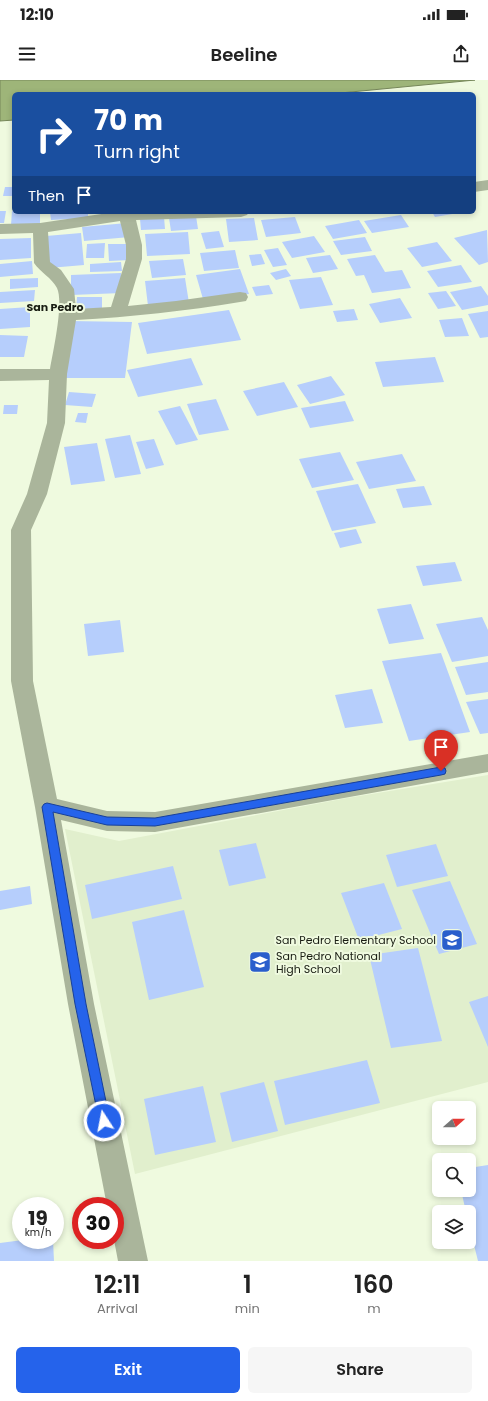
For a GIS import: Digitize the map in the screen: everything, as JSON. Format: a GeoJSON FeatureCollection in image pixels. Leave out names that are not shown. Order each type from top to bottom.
{"type":"FeatureCollection","features":[{"type":"Feature","properties":{"kind":"street"},"geometry":{"type":"LineString","coordinates":[[476,187],[488,185]]}},
{"type":"Feature","properties":{"kind":"street"},"geometry":{"type":"LineString","coordinates":[[0,229],[40,228],[127,215],[165,214]]}},
{"type":"Feature","properties":{"kind":"street"},"geometry":{"type":"LineString","coordinates":[[118,312],[134,259],[134,245],[127,215]]}},
{"type":"Feature","properties":{"kind":"street"},"geometry":{"type":"LineString","coordinates":[[40,228],[42,263],[55,274],[66,289],[68,315],[58,374],[56,423],[37,494],[21,530],[22,681],[47,807],[81,1004],[132,1261]]}},
{"type":"Feature","properties":{"kind":"street"},"geometry":{"type":"LineString","coordinates":[[68,315],[191,305],[240,297]]}},
{"type":"Feature","properties":{"kind":"street"},"geometry":{"type":"LineString","coordinates":[[0,375],[58,374]]}},
{"type":"Feature","properties":{"kind":"street"},"geometry":{"type":"LineString","coordinates":[[47,807],[107,821],[155,822],[488,763]]}},
{"type":"Feature","properties":{"kind":"shaded area"},"geometry":{"type":"Polygon","coordinates":[[[0,80],[475,80],[351,92],[12,92],[12,120],[0,121],[0,80]]]}},
{"type":"Feature","properties":{"kind":"shaded area","name":"San Pedro National High School"},"geometry":{"type":"Polygon","coordinates":[[[488,775],[488,1082],[135,1174],[65,829],[119,841],[347,798],[488,775]]]}},
{"type":"Feature","properties":{"kind":"building"},"geometry":{"type":"Polygon","coordinates":[[[5,187],[12,187],[12,196],[3,196],[5,187]]]}},
{"type":"Feature","properties":{"kind":"building"},"geometry":{"type":"Polygon","coordinates":[[[0,211],[6,211],[4,223],[0,223],[0,211]]]}},
{"type":"Feature","properties":{"kind":"building"},"geometry":{"type":"Polygon","coordinates":[[[12,211],[12,214],[40,214],[40,224],[11,225],[12,211]]]}},
{"type":"Feature","properties":{"kind":"building"},"geometry":{"type":"Polygon","coordinates":[[[50,214],[88,214],[88,218],[51,220],[50,214]]]}},
{"type":"Feature","properties":{"kind":"building"},"geometry":{"type":"Polygon","coordinates":[[[433,214],[452,214],[435,217],[433,214]]]}},
{"type":"Feature","properties":{"kind":"building"},"geometry":{"type":"Polygon","coordinates":[[[401,215],[409,227],[372,233],[364,221],[401,215]]]}},
{"type":"Feature","properties":{"kind":"building"},"geometry":{"type":"Polygon","coordinates":[[[196,216],[198,229],[171,231],[169,218],[196,216]]]}},
{"type":"Feature","properties":{"kind":"building"},"geometry":{"type":"Polygon","coordinates":[[[164,217],[165,229],[141,230],[140,219],[164,217]]]}},
{"type":"Feature","properties":{"kind":"building"},"geometry":{"type":"Polygon","coordinates":[[[295,217],[301,233],[266,237],[261,220],[295,217]]]}},
{"type":"Feature","properties":{"kind":"building"},"geometry":{"type":"Polygon","coordinates":[[[254,218],[258,240],[229,242],[226,219],[254,218]]]}},
{"type":"Feature","properties":{"kind":"building"},"geometry":{"type":"Polygon","coordinates":[[[359,220],[367,233],[333,239],[325,226],[359,220]]]}},
{"type":"Feature","properties":{"kind":"building"},"geometry":{"type":"Polygon","coordinates":[[[127,223],[130,237],[84,241],[82,227],[127,223]]]}},
{"type":"Feature","properties":{"kind":"building"},"geometry":{"type":"Polygon","coordinates":[[[487,230],[488,262],[479,265],[454,238],[487,230]]]}},
{"type":"Feature","properties":{"kind":"building"},"geometry":{"type":"Polygon","coordinates":[[[219,231],[224,247],[206,249],[201,233],[219,231]]]}},
{"type":"Feature","properties":{"kind":"building"},"geometry":{"type":"Polygon","coordinates":[[[188,232],[190,254],[147,256],[145,234],[188,232]]]}},
{"type":"Feature","properties":{"kind":"building"},"geometry":{"type":"Polygon","coordinates":[[[81,233],[84,265],[49,268],[46,236],[81,233]]]}},
{"type":"Feature","properties":{"kind":"building"},"geometry":{"type":"Polygon","coordinates":[[[314,236],[325,252],[292,258],[282,242],[314,236]]]}},
{"type":"Feature","properties":{"kind":"building"},"geometry":{"type":"Polygon","coordinates":[[[365,237],[372,251],[341,255],[333,241],[365,237]]]}},
{"type":"Feature","properties":{"kind":"building"},"geometry":{"type":"Polygon","coordinates":[[[31,238],[31,258],[0,260],[0,239],[31,238]]]}},
{"type":"Feature","properties":{"kind":"building"},"geometry":{"type":"Polygon","coordinates":[[[437,242],[452,261],[422,267],[407,248],[437,242]]]}},
{"type":"Feature","properties":{"kind":"building"},"geometry":{"type":"Polygon","coordinates":[[[105,243],[104,258],[86,258],[87,244],[105,243]]]}},
{"type":"Feature","properties":{"kind":"building"},"geometry":{"type":"Polygon","coordinates":[[[108,244],[129,244],[130,260],[109,261],[108,244]]]}},
{"type":"Feature","properties":{"kind":"building"},"geometry":{"type":"Polygon","coordinates":[[[278,248],[287,265],[273,267],[264,250],[278,248]]]}},
{"type":"Feature","properties":{"kind":"building"},"geometry":{"type":"Polygon","coordinates":[[[235,250],[239,268],[204,271],[200,253],[235,250]]]}},
{"type":"Feature","properties":{"kind":"building"},"geometry":{"type":"Polygon","coordinates":[[[261,254],[265,264],[252,266],[249,255],[261,254]]]}},
{"type":"Feature","properties":{"kind":"building"},"geometry":{"type":"Polygon","coordinates":[[[330,255],[338,269],[313,273],[306,258],[330,255]]]}},
{"type":"Feature","properties":{"kind":"building"},"geometry":{"type":"Polygon","coordinates":[[[375,255],[385,272],[402,270],[411,288],[372,293],[364,275],[356,276],[347,259],[375,255]]]}},
{"type":"Feature","properties":{"kind":"building"},"geometry":{"type":"Polygon","coordinates":[[[183,259],[186,275],[152,278],[149,261],[183,259]]]}},
{"type":"Feature","properties":{"kind":"building"},"geometry":{"type":"Polygon","coordinates":[[[32,261],[33,274],[0,277],[0,264],[32,261]]]}},
{"type":"Feature","properties":{"kind":"building"},"geometry":{"type":"Polygon","coordinates":[[[121,262],[122,271],[90,272],[90,264],[121,262]]]}},
{"type":"Feature","properties":{"kind":"building"},"geometry":{"type":"Polygon","coordinates":[[[461,265],[472,282],[438,287],[427,271],[461,265]]]}},
{"type":"Feature","properties":{"kind":"building"},"geometry":{"type":"Polygon","coordinates":[[[240,269],[249,294],[203,299],[196,275],[240,269]]]}},
{"type":"Feature","properties":{"kind":"building"},"geometry":{"type":"Polygon","coordinates":[[[286,269],[291,276],[276,280],[270,273],[286,269]]]}},
{"type":"Feature","properties":{"kind":"building"},"geometry":{"type":"Polygon","coordinates":[[[121,273],[122,293],[71,295],[71,275],[121,273]]]}},
{"type":"Feature","properties":{"kind":"building"},"geometry":{"type":"Polygon","coordinates":[[[321,277],[333,305],[300,309],[289,280],[321,277]]]}},
{"type":"Feature","properties":{"kind":"building"},"geometry":{"type":"Polygon","coordinates":[[[38,278],[38,287],[10,289],[10,279],[38,278]]]}},
{"type":"Feature","properties":{"kind":"building"},"geometry":{"type":"Polygon","coordinates":[[[185,278],[189,303],[148,306],[145,281],[185,278]]]}},
{"type":"Feature","properties":{"kind":"building"},"geometry":{"type":"Polygon","coordinates":[[[269,285],[273,294],[256,296],[252,287],[269,285]]]}},
{"type":"Feature","properties":{"kind":"building"},"geometry":{"type":"Polygon","coordinates":[[[481,286],[488,296],[488,305],[462,310],[450,292],[481,286]]]}},
{"type":"Feature","properties":{"kind":"building"},"geometry":{"type":"Polygon","coordinates":[[[35,290],[34,301],[0,303],[0,292],[35,290]]]}},
{"type":"Feature","properties":{"kind":"building"},"geometry":{"type":"Polygon","coordinates":[[[446,291],[456,306],[438,309],[428,293],[446,291]]]}},
{"type":"Feature","properties":{"kind":"building"},"geometry":{"type":"Polygon","coordinates":[[[77,297],[102,297],[102,310],[76,310],[77,297]]]}},
{"type":"Feature","properties":{"kind":"building"},"geometry":{"type":"Polygon","coordinates":[[[400,298],[412,318],[380,323],[369,304],[400,298]]]}},
{"type":"Feature","properties":{"kind":"building"},"geometry":{"type":"Polygon","coordinates":[[[30,307],[30,327],[0,329],[0,309],[30,307]]]}},
{"type":"Feature","properties":{"kind":"building"},"geometry":{"type":"Polygon","coordinates":[[[354,309],[358,320],[337,322],[333,311],[354,309]]]}},
{"type":"Feature","properties":{"kind":"building"},"geometry":{"type":"Polygon","coordinates":[[[229,310],[241,340],[147,354],[138,323],[229,310]]]}},
{"type":"Feature","properties":{"kind":"building"},"geometry":{"type":"Polygon","coordinates":[[[488,311],[488,337],[480,338],[468,314],[488,311]]]}},
{"type":"Feature","properties":{"kind":"building"},"geometry":{"type":"Polygon","coordinates":[[[462,318],[469,336],[445,337],[439,320],[462,318]]]}},
{"type":"Feature","properties":{"kind":"building"},"geometry":{"type":"Polygon","coordinates":[[[69,321],[132,322],[125,378],[60,378],[69,321]]]}},
{"type":"Feature","properties":{"kind":"building"},"geometry":{"type":"Polygon","coordinates":[[[0,335],[28,336],[24,357],[0,357],[0,335]]]}},
{"type":"Feature","properties":{"kind":"building"},"geometry":{"type":"Polygon","coordinates":[[[435,357],[444,382],[383,387],[375,362],[435,357]]]}},
{"type":"Feature","properties":{"kind":"building"},"geometry":{"type":"Polygon","coordinates":[[[191,358],[203,385],[138,397],[127,370],[191,358]]]}},
{"type":"Feature","properties":{"kind":"building"},"geometry":{"type":"Polygon","coordinates":[[[331,376],[345,395],[310,404],[297,385],[331,376]]]}},
{"type":"Feature","properties":{"kind":"building"},"geometry":{"type":"Polygon","coordinates":[[[284,382],[298,407],[257,416],[243,391],[284,382]]]}},
{"type":"Feature","properties":{"kind":"building"},"geometry":{"type":"Polygon","coordinates":[[[69,392],[96,394],[92,407],[65,405],[69,392]]]}},
{"type":"Feature","properties":{"kind":"building"},"geometry":{"type":"Polygon","coordinates":[[[216,399],[229,430],[199,435],[187,404],[216,399]]]}},
{"type":"Feature","properties":{"kind":"building"},"geometry":{"type":"Polygon","coordinates":[[[345,401],[354,421],[310,428],[301,408],[345,401]]]}},
{"type":"Feature","properties":{"kind":"building"},"geometry":{"type":"Polygon","coordinates":[[[4,405],[18,405],[17,414],[3,414],[4,405]]]}},
{"type":"Feature","properties":{"kind":"building"},"geometry":{"type":"Polygon","coordinates":[[[180,406],[198,440],[176,445],[158,411],[180,406]]]}},
{"type":"Feature","properties":{"kind":"building"},"geometry":{"type":"Polygon","coordinates":[[[78,413],[88,413],[86,423],[75,422],[78,413]]]}},
{"type":"Feature","properties":{"kind":"building"},"geometry":{"type":"Polygon","coordinates":[[[130,435],[141,474],[115,478],[105,439],[130,435]]]}},
{"type":"Feature","properties":{"kind":"building"},"geometry":{"type":"Polygon","coordinates":[[[154,439],[164,465],[146,469],[136,442],[154,439]]]}},
{"type":"Feature","properties":{"kind":"building"},"geometry":{"type":"Polygon","coordinates":[[[97,443],[105,481],[71,485],[64,447],[97,443]]]}},
{"type":"Feature","properties":{"kind":"building"},"geometry":{"type":"Polygon","coordinates":[[[340,452],[354,480],[312,488],[299,459],[340,452]]]}},
{"type":"Feature","properties":{"kind":"building"},"geometry":{"type":"Polygon","coordinates":[[[402,454],[416,481],[369,489],[356,462],[402,454]]]}},
{"type":"Feature","properties":{"kind":"building"},"geometry":{"type":"Polygon","coordinates":[[[358,484],[376,523],[332,531],[316,491],[358,484]]]}},
{"type":"Feature","properties":{"kind":"building"},"geometry":{"type":"Polygon","coordinates":[[[424,486],[432,505],[403,508],[396,489],[424,486]]]}},
{"type":"Feature","properties":{"kind":"building"},"geometry":{"type":"Polygon","coordinates":[[[356,529],[362,543],[340,548],[334,533],[356,529]]]}},
{"type":"Feature","properties":{"kind":"building"},"geometry":{"type":"Polygon","coordinates":[[[455,562],[462,581],[423,586],[416,566],[455,562]]]}},
{"type":"Feature","properties":{"kind":"building"},"geometry":{"type":"Polygon","coordinates":[[[411,604],[424,639],[389,644],[377,609],[411,604]]]}},
{"type":"Feature","properties":{"kind":"building"},"geometry":{"type":"Polygon","coordinates":[[[482,617],[488,630],[488,656],[452,662],[436,624],[482,617]]]}},
{"type":"Feature","properties":{"kind":"building"},"geometry":{"type":"Polygon","coordinates":[[[120,620],[124,652],[88,656],[84,624],[120,620]]]}},
{"type":"Feature","properties":{"kind":"building"},"geometry":{"type":"Polygon","coordinates":[[[441,653],[470,732],[409,741],[382,661],[441,653]]]}},
{"type":"Feature","properties":{"kind":"building"},"geometry":{"type":"Polygon","coordinates":[[[488,662],[488,692],[466,695],[455,667],[488,662]]]}},
{"type":"Feature","properties":{"kind":"building"},"geometry":{"type":"Polygon","coordinates":[[[372,689],[383,723],[345,728],[335,695],[372,689]]]}},
{"type":"Feature","properties":{"kind":"building"},"geometry":{"type":"Polygon","coordinates":[[[488,699],[488,733],[480,734],[466,702],[488,699]]]}},
{"type":"Feature","properties":{"kind":"building"},"geometry":{"type":"Polygon","coordinates":[[[256,843],[266,878],[229,886],[219,850],[256,843]]]}},
{"type":"Feature","properties":{"kind":"building"},"geometry":{"type":"Polygon","coordinates":[[[436,844],[448,876],[397,887],[386,855],[436,844]]]}},
{"type":"Feature","properties":{"kind":"building"},"geometry":{"type":"Polygon","coordinates":[[[173,866],[182,899],[92,919],[85,885],[173,866]]]}},
{"type":"Feature","properties":{"kind":"building"},"geometry":{"type":"Polygon","coordinates":[[[450,881],[477,944],[439,954],[412,890],[450,881]]]}},
{"type":"Feature","properties":{"kind":"building"},"geometry":{"type":"Polygon","coordinates":[[[384,883],[402,929],[359,940],[341,893],[384,883]]]}},
{"type":"Feature","properties":{"kind":"building"},"geometry":{"type":"Polygon","coordinates":[[[30,886],[32,904],[0,910],[0,891],[30,886]]]}},
{"type":"Feature","properties":{"kind":"building"},"geometry":{"type":"Polygon","coordinates":[[[184,910],[204,987],[149,1000],[132,922],[184,910]]]}},
{"type":"Feature","properties":{"kind":"building"},"geometry":{"type":"Polygon","coordinates":[[[418,948],[442,1041],[391,1048],[369,955],[418,948]]]}},
{"type":"Feature","properties":{"kind":"building"},"geometry":{"type":"Polygon","coordinates":[[[488,996],[488,1047],[469,1002],[488,996]]]}},
{"type":"Feature","properties":{"kind":"building"},"geometry":{"type":"Polygon","coordinates":[[[367,1060],[380,1103],[285,1125],[274,1081],[367,1060]]]}},
{"type":"Feature","properties":{"kind":"building"},"geometry":{"type":"Polygon","coordinates":[[[264,1082],[278,1131],[232,1142],[220,1093],[264,1082]]]}},
{"type":"Feature","properties":{"kind":"building"},"geometry":{"type":"Polygon","coordinates":[[[203,1086],[216,1142],[155,1155],[144,1099],[203,1086]]]}},
{"type":"Feature","properties":{"kind":"building"},"geometry":{"type":"Polygon","coordinates":[[[488,1165],[488,1261],[478,1261],[475,1249],[476,1205],[464,1205],[463,1197],[476,1197],[476,1167],[488,1165]]]}},
{"type":"Feature","properties":{"kind":"building"},"geometry":{"type":"Polygon","coordinates":[[[12,1241],[12,1249],[53,1249],[54,1261],[0,1261],[0,1243],[12,1241]]]}},
{"type":"Feature","properties":{"kind":"place","name":"San Pedro Elementary School"},"geometry":{"type":"Point","coordinates":[452,940]}},
{"type":"Feature","properties":{"kind":"place","name":"San Pedro National High School"},"geometry":{"type":"Point","coordinates":[260,962]}},
{"type":"Feature","properties":{"kind":"district","name":"San Pedro"},"geometry":{"type":"Point","coordinates":[55,307]}},
{"type":"Feature","properties":{"kind":"route"},"geometry":{"type":"LineString","coordinates":[[104,1121],[81,1004],[47,807],[107,821],[155,822],[441,771]]}}]}
